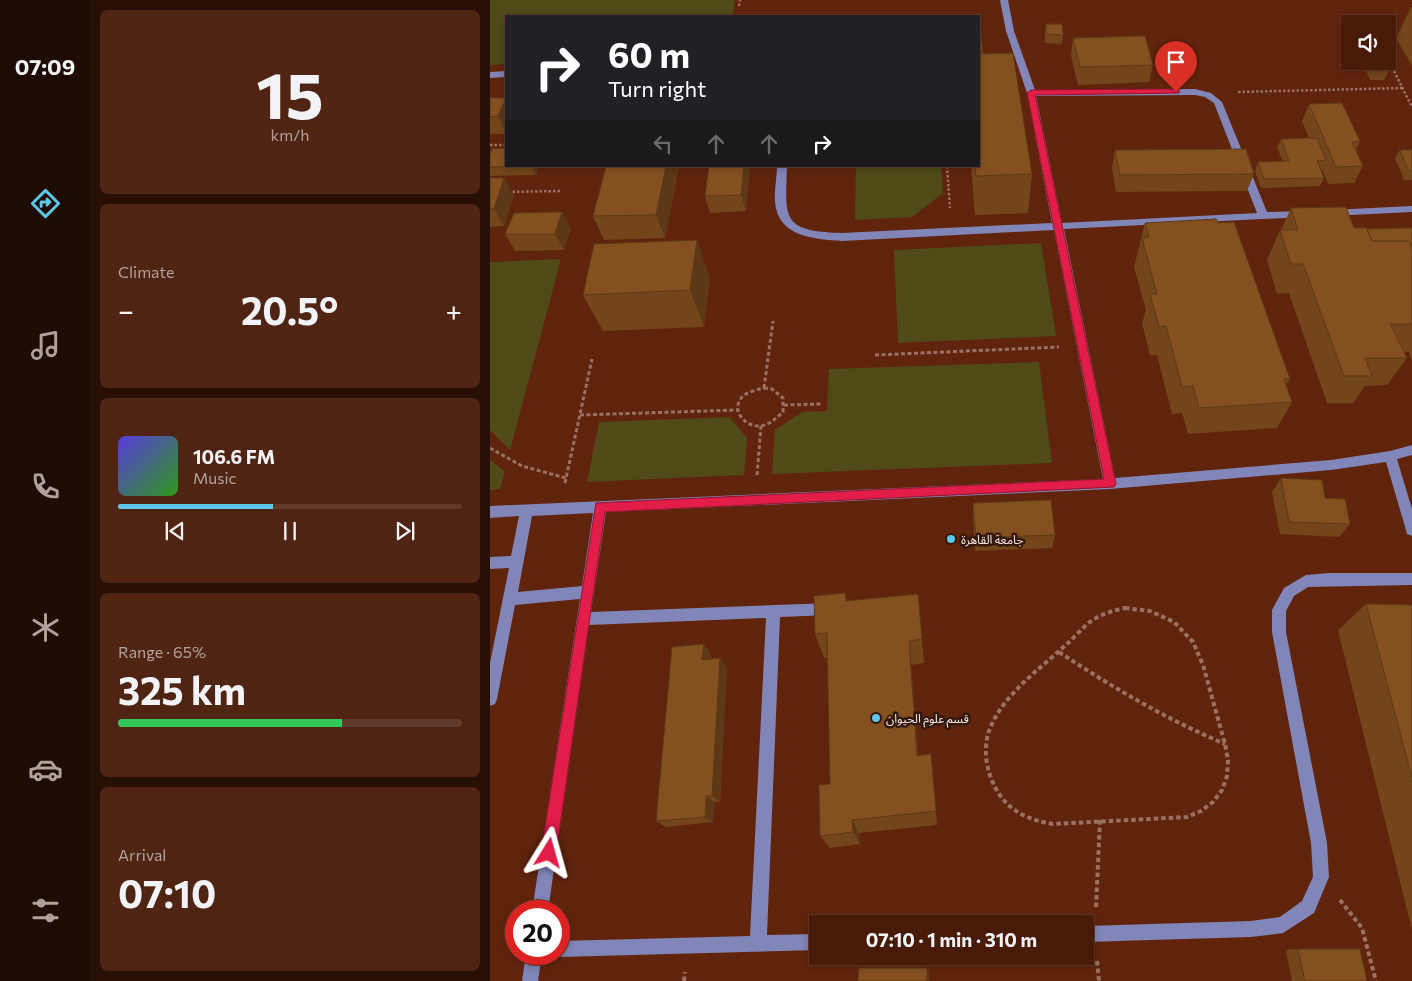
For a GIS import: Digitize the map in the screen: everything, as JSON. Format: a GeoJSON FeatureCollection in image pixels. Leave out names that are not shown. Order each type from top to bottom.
{"type":"FeatureCollection","features":[{"type":"Feature","properties":{"kind":"lane"},"geometry":{"type":"LineString","coordinates":[[1004,0],[1013,57],[1031,93],[1110,484]]}},
{"type":"Feature","properties":{"kind":"lane"},"geometry":{"type":"LineString","coordinates":[[490,75],[505,74]]}},
{"type":"Feature","properties":{"kind":"lane"},"geometry":{"type":"LineString","coordinates":[[1031,93],[1202,92],[1218,102],[1263,216]]}},
{"type":"Feature","properties":{"kind":"lane"},"geometry":{"type":"LineString","coordinates":[[782,167],[781,198],[783,214],[795,228],[817,236],[842,237],[1412,209]]}},
{"type":"Feature","properties":{"kind":"lane"},"geometry":{"type":"LineString","coordinates":[[490,512],[1110,484],[1331,465],[1390,456],[1412,450]]}},
{"type":"Feature","properties":{"kind":"lane"},"geometry":{"type":"LineString","coordinates":[[1390,456],[1412,530]]}},
{"type":"Feature","properties":{"kind":"lane"},"geometry":{"type":"LineString","coordinates":[[542,900],[600,507]]}},
{"type":"Feature","properties":{"kind":"lane"},"geometry":{"type":"LineString","coordinates":[[490,699],[526,510]]}},
{"type":"Feature","properties":{"kind":"lane"},"geometry":{"type":"LineString","coordinates":[[490,563],[516,562]]}},
{"type":"Feature","properties":{"kind":"lane"},"geometry":{"type":"LineString","coordinates":[[1094,934],[1251,929],[1283,925],[1308,907],[1321,877],[1319,843],[1279,632],[1279,610],[1289,592],[1306,581],[1328,579],[1412,579]]}},
{"type":"Feature","properties":{"kind":"lane"},"geometry":{"type":"LineString","coordinates":[[509,599],[586,592]]}},
{"type":"Feature","properties":{"kind":"lane"},"geometry":{"type":"LineString","coordinates":[[583,619],[840,609]]}},
{"type":"Feature","properties":{"kind":"lane"},"geometry":{"type":"LineString","coordinates":[[758,943],[773,611]]}},
{"type":"Feature","properties":{"kind":"lane"},"geometry":{"type":"LineString","coordinates":[[570,949],[809,942]]}},
{"type":"Feature","properties":{"kind":"lane"},"geometry":{"type":"LineString","coordinates":[[530,981],[532,965]]}},
{"type":"Feature","properties":{"kind":"path"},"geometry":{"type":"LineString","coordinates":[[739,6],[740,0]]}},
{"type":"Feature","properties":{"kind":"path"},"geometry":{"type":"LineString","coordinates":[[1394,70],[1412,107]]}},
{"type":"Feature","properties":{"kind":"path"},"geometry":{"type":"LineString","coordinates":[[1202,92],[1403,88]]}},
{"type":"Feature","properties":{"kind":"path"},"geometry":{"type":"LineString","coordinates":[[490,145],[505,145]]}},
{"type":"Feature","properties":{"kind":"path"},"geometry":{"type":"LineString","coordinates":[[947,167],[951,231]]}},
{"type":"Feature","properties":{"kind":"path"},"geometry":{"type":"LineString","coordinates":[[500,192],[560,191]]}},
{"type":"Feature","properties":{"kind":"path"},"geometry":{"type":"LineString","coordinates":[[764,388],[773,321]]}},
{"type":"Feature","properties":{"kind":"path"},"geometry":{"type":"LineString","coordinates":[[875,355],[1082,346]]}},
{"type":"Feature","properties":{"kind":"path"},"geometry":{"type":"LineString","coordinates":[[560,508],[592,359]]}},
{"type":"Feature","properties":{"kind":"path"},"geometry":{"type":"LineString","coordinates":[[764,388],[772,389],[779,393],[783,398],[784,405],[783,412],[778,419],[761,426],[744,422],[737,410],[742,397],[756,389],[764,388]]}},
{"type":"Feature","properties":{"kind":"path"},"geometry":{"type":"LineString","coordinates":[[784,405],[821,404]]}},
{"type":"Feature","properties":{"kind":"path"},"geometry":{"type":"LineString","coordinates":[[580,414],[737,410]]}},
{"type":"Feature","properties":{"kind":"path"},"geometry":{"type":"LineString","coordinates":[[754,500],[761,426]]}},
{"type":"Feature","properties":{"kind":"path"},"geometry":{"type":"LineString","coordinates":[[490,448],[522,466],[566,478]]}},
{"type":"Feature","properties":{"kind":"path"},"geometry":{"type":"LineString","coordinates":[[1124,608],[1150,611],[1174,622],[1193,642],[1203,666],[1225,744],[1228,760],[1227,776],[1222,790],[1213,802],[1201,811],[1187,817],[1100,820],[1054,824],[1028,818],[1016,812],[1001,799],[991,782],[986,764],[986,746],[990,729],[999,714],[1026,682],[1101,615],[1124,608]]}},
{"type":"Feature","properties":{"kind":"path"},"geometry":{"type":"LineString","coordinates":[[1059,652],[1118,691],[1190,729],[1225,744]]}},
{"type":"Feature","properties":{"kind":"path"},"geometry":{"type":"LineString","coordinates":[[1092,915],[1100,820]]}},
{"type":"Feature","properties":{"kind":"path"},"geometry":{"type":"LineString","coordinates":[[1321,877],[1362,928],[1376,981]]}},
{"type":"Feature","properties":{"kind":"path"},"geometry":{"type":"LineString","coordinates":[[1094,958],[1098,981]]}},
{"type":"Feature","properties":{"kind":"shaded area"},"geometry":{"type":"Polygon","coordinates":[[[490,0],[735,0],[733,15],[505,15],[505,64],[490,65],[490,0]]]}},
{"type":"Feature","properties":{"kind":"shaded area"},"geometry":{"type":"Polygon","coordinates":[[[856,167],[941,167],[943,193],[912,217],[855,220],[856,167]]]}},
{"type":"Feature","properties":{"kind":"shaded area"},"geometry":{"type":"Polygon","coordinates":[[[1041,243],[1056,336],[898,343],[894,250],[1041,243]]]}},
{"type":"Feature","properties":{"kind":"shaded area"},"geometry":{"type":"Polygon","coordinates":[[[561,259],[510,450],[490,430],[490,262],[561,259]]]}},
{"type":"Feature","properties":{"kind":"shaded area"},"geometry":{"type":"Polygon","coordinates":[[[1039,362],[1052,463],[772,474],[775,430],[802,412],[827,411],[829,369],[1039,362]]]}},
{"type":"Feature","properties":{"kind":"shaded area"},"geometry":{"type":"Polygon","coordinates":[[[729,417],[747,438],[744,475],[587,482],[599,422],[729,417]]]}},
{"type":"Feature","properties":{"kind":"shaded area"},"geometry":{"type":"Polygon","coordinates":[[[490,460],[505,471],[500,489],[490,490],[490,460]]]}},
{"type":"Feature","properties":{"kind":"building"},"geometry":{"type":"Polygon","coordinates":[[[1046,24],[1062,24],[1063,35],[1046,34],[1046,24]]]}},
{"type":"Feature","properties":{"kind":"building"},"geometry":{"type":"Polygon","coordinates":[[[980,28],[983,51],[980,51],[980,28]]]}},
{"type":"Feature","properties":{"kind":"building"},"geometry":{"type":"Polygon","coordinates":[[[1145,36],[1153,65],[1080,67],[1073,38],[1145,36]]]}},
{"type":"Feature","properties":{"kind":"building"},"geometry":{"type":"Polygon","coordinates":[[[1013,53],[1032,174],[976,176],[975,167],[980,167],[980,54],[1013,53]]]}},
{"type":"Feature","properties":{"kind":"building"},"geometry":{"type":"Polygon","coordinates":[[[490,98],[505,98],[498,116],[490,117],[490,98]]]}},
{"type":"Feature","properties":{"kind":"building"},"geometry":{"type":"Polygon","coordinates":[[[1342,103],[1360,141],[1352,142],[1363,166],[1336,167],[1309,104],[1342,103]]]}},
{"type":"Feature","properties":{"kind":"building"},"geometry":{"type":"Polygon","coordinates":[[[1317,138],[1326,160],[1317,161],[1324,178],[1264,179],[1258,162],[1289,161],[1281,139],[1317,138]]]}},
{"type":"Feature","properties":{"kind":"building"},"geometry":{"type":"Polygon","coordinates":[[[505,148],[505,166],[490,167],[492,149],[505,148]]]}},
{"type":"Feature","properties":{"kind":"building"},"geometry":{"type":"Polygon","coordinates":[[[1246,149],[1254,174],[1120,175],[1115,150],[1246,149]]]}},
{"type":"Feature","properties":{"kind":"building"},"geometry":{"type":"Polygon","coordinates":[[[1400,150],[1412,150],[1412,171],[1409,171],[1400,150]]]}},
{"type":"Feature","properties":{"kind":"building"},"geometry":{"type":"Polygon","coordinates":[[[606,167],[666,167],[656,215],[593,216],[606,167]]]}},
{"type":"Feature","properties":{"kind":"building"},"geometry":{"type":"Polygon","coordinates":[[[709,167],[744,167],[741,195],[705,196],[709,167]]]}},
{"type":"Feature","properties":{"kind":"building"},"geometry":{"type":"Polygon","coordinates":[[[490,178],[504,178],[494,209],[490,209],[490,178]]]}},
{"type":"Feature","properties":{"kind":"building"},"geometry":{"type":"Polygon","coordinates":[[[1346,207],[1354,228],[1367,228],[1372,241],[1409,241],[1412,249],[1412,324],[1390,324],[1407,358],[1365,358],[1372,376],[1344,376],[1303,264],[1291,264],[1280,230],[1298,230],[1291,208],[1346,207]]]}},
{"type":"Feature","properties":{"kind":"building"},"geometry":{"type":"Polygon","coordinates":[[[562,212],[555,234],[505,234],[514,213],[562,212]]]}},
{"type":"Feature","properties":{"kind":"building"},"geometry":{"type":"Polygon","coordinates":[[[1216,219],[1218,223],[1234,222],[1290,379],[1284,379],[1292,402],[1199,408],[1193,386],[1182,387],[1166,326],[1159,327],[1150,294],[1157,294],[1142,238],[1149,237],[1145,223],[1216,219]]]}},
{"type":"Feature","properties":{"kind":"building"},"geometry":{"type":"Polygon","coordinates":[[[1412,228],[1412,246],[1409,241],[1372,241],[1367,229],[1412,228]]]}},
{"type":"Feature","properties":{"kind":"building"},"geometry":{"type":"Polygon","coordinates":[[[697,240],[690,290],[583,295],[594,244],[697,240]]]}},
{"type":"Feature","properties":{"kind":"building"},"geometry":{"type":"Polygon","coordinates":[[[1281,478],[1322,480],[1325,498],[1345,499],[1350,524],[1289,522],[1281,478]]]}},
{"type":"Feature","properties":{"kind":"building"},"geometry":{"type":"Polygon","coordinates":[[[1051,500],[1055,535],[976,538],[973,503],[1051,500]]]}},
{"type":"Feature","properties":{"kind":"building","name":"قسم علوم الحيوان"},"geometry":{"type":"Polygon","coordinates":[[[845,593],[846,601],[918,594],[922,639],[909,641],[917,756],[931,754],[936,811],[852,820],[853,832],[820,836],[819,785],[830,784],[827,633],[815,634],[814,596],[845,593]]]}},
{"type":"Feature","properties":{"kind":"building"},"geometry":{"type":"Polygon","coordinates":[[[1366,604],[1412,605],[1412,778],[1366,604]]]}},
{"type":"Feature","properties":{"kind":"building"},"geometry":{"type":"Polygon","coordinates":[[[704,644],[702,660],[720,658],[712,796],[706,796],[705,817],[656,821],[672,647],[704,644]]]}},
{"type":"Feature","properties":{"kind":"building"},"geometry":{"type":"Polygon","coordinates":[[[1298,949],[1360,949],[1367,981],[1305,981],[1298,949]]]}},
{"type":"Feature","properties":{"kind":"building"},"geometry":{"type":"Polygon","coordinates":[[[859,968],[927,968],[927,981],[858,981],[859,968]]]}},
{"type":"Feature","properties":{"kind":"place","name":"جامعة القاهرة"},"geometry":{"type":"Point","coordinates":[951,539]}},
{"type":"Feature","properties":{"kind":"place","name":"قسم علوم الحيوان"},"geometry":{"type":"Point","coordinates":[876,718]}},
{"type":"Feature","properties":{"kind":"route"},"geometry":{"type":"LineString","coordinates":[[549,853],[600,507],[1110,484],[1031,93],[1176,92]]}}]}
